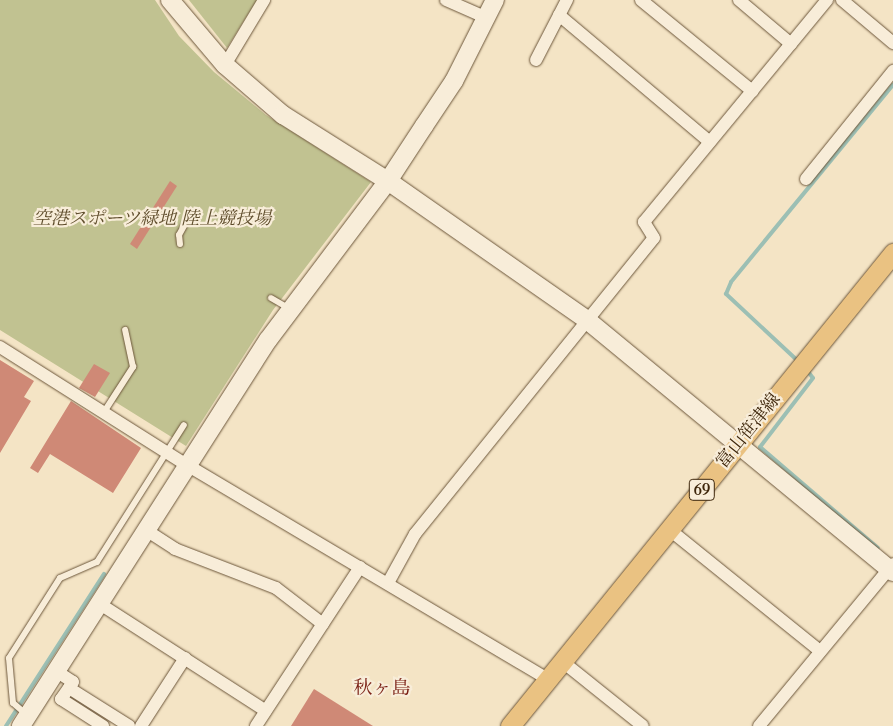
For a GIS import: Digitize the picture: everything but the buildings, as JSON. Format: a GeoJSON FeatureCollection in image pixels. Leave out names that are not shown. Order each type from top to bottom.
{"type":"FeatureCollection","features":[{"type":"Feature","properties":{"kind":"main road","name":"富山笹津線"},"geometry":{"type":"LineString","coordinates":[[510,726],[893,253]]}},
{"type":"Feature","properties":{"kind":"street"},"geometry":{"type":"LineString","coordinates":[[170,0],[225,65],[283,115],[388,181],[587,320],[891,568],[759,726]]}},
{"type":"Feature","properties":{"kind":"street"},"geometry":{"type":"LineString","coordinates":[[225,65],[264,0]]}},
{"type":"Feature","properties":{"kind":"street"},"geometry":{"type":"LineString","coordinates":[[446,0],[487,18]]}},
{"type":"Feature","properties":{"kind":"street"},"geometry":{"type":"LineString","coordinates":[[20,714],[56,671],[187,465],[290,309],[388,181],[454,81],[495,0]]}},
{"type":"Feature","properties":{"kind":"street"},"geometry":{"type":"LineString","coordinates":[[536,60],[567,0]]}},
{"type":"Feature","properties":{"kind":"street"},"geometry":{"type":"LineString","coordinates":[[641,0],[752,91]]}},
{"type":"Feature","properties":{"kind":"street"},"geometry":{"type":"LineString","coordinates":[[739,0],[791,44]]}},
{"type":"Feature","properties":{"kind":"street"},"geometry":{"type":"LineString","coordinates":[[388,583],[415,534],[654,238],[644,222],[828,0]]}},
{"type":"Feature","properties":{"kind":"street"},"geometry":{"type":"LineString","coordinates":[[842,0],[893,43]]}},
{"type":"Feature","properties":{"kind":"street"},"geometry":{"type":"LineString","coordinates":[[560,15],[710,142]]}},
{"type":"Feature","properties":{"kind":"street"},"geometry":{"type":"LineString","coordinates":[[806,179],[893,71]]}},
{"type":"Feature","properties":{"kind":"street"},"geometry":{"type":"LineString","coordinates":[[0,347],[187,465],[548,679]]}},
{"type":"Feature","properties":{"kind":"street"},"geometry":{"type":"LineString","coordinates":[[146,530],[175,549],[276,588],[323,624]]}},
{"type":"Feature","properties":{"kind":"street"},"geometry":{"type":"LineString","coordinates":[[670,530],[820,651]]}},
{"type":"Feature","properties":{"kind":"street"},"geometry":{"type":"LineString","coordinates":[[256,726],[360,567]]}},
{"type":"Feature","properties":{"kind":"street"},"geometry":{"type":"LineString","coordinates":[[100,604],[266,711]]}},
{"type":"Feature","properties":{"kind":"street"},"geometry":{"type":"LineString","coordinates":[[141,726],[184,658]]}},
{"type":"Feature","properties":{"kind":"street"},"geometry":{"type":"LineString","coordinates":[[563,662],[643,726]]}},
{"type":"Feature","properties":{"kind":"street"},"geometry":{"type":"LineString","coordinates":[[56,671],[73,682],[61,699],[103,726]]}},
{"type":"Feature","properties":{"kind":"street"},"geometry":{"type":"LineString","coordinates":[[69,688],[129,726]]}},
{"type":"Feature","properties":{"kind":"lane"},"geometry":{"type":"LineString","coordinates":[[180,244],[179,235],[190,218]]}},
{"type":"Feature","properties":{"kind":"lane"},"geometry":{"type":"LineString","coordinates":[[271,298],[290,309]]}},
{"type":"Feature","properties":{"kind":"lane"},"geometry":{"type":"LineString","coordinates":[[104,412],[133,367],[125,330]]}},
{"type":"Feature","properties":{"kind":"lane"},"geometry":{"type":"LineString","coordinates":[[20,714],[10,658],[60,578],[97,562],[184,425]]}},
{"type":"Feature","properties":{"kind":"green space","name":"空港スポーツ緑地 陸上競技場"},"geometry":{"type":"Polygon","coordinates":[[[0,0],[155,0],[179,36],[214,72],[266,115],[371,182],[273,310],[186,446],[0,330],[0,0]]]}},
{"type":"Feature","properties":{"kind":"green space"},"geometry":{"type":"Polygon","coordinates":[[[189,0],[257,0],[227,48],[189,0]]]}},
{"type":"Feature","properties":{"kind":"waterway"},"geometry":{"type":"LineString","coordinates":[[799,362],[726,294],[731,282],[893,85]]}},
{"type":"Feature","properties":{"kind":"waterway"},"geometry":{"type":"LineString","coordinates":[[806,369],[813,378],[760,447],[878,548]]}},
{"type":"Feature","properties":{"kind":"waterway"},"geometry":{"type":"LineString","coordinates":[[6,726],[104,574]]}},
{"type":"Feature","properties":{"kind":"district","name":"秋ヶ島"},"geometry":{"type":"Point","coordinates":[382,689]}}]}
